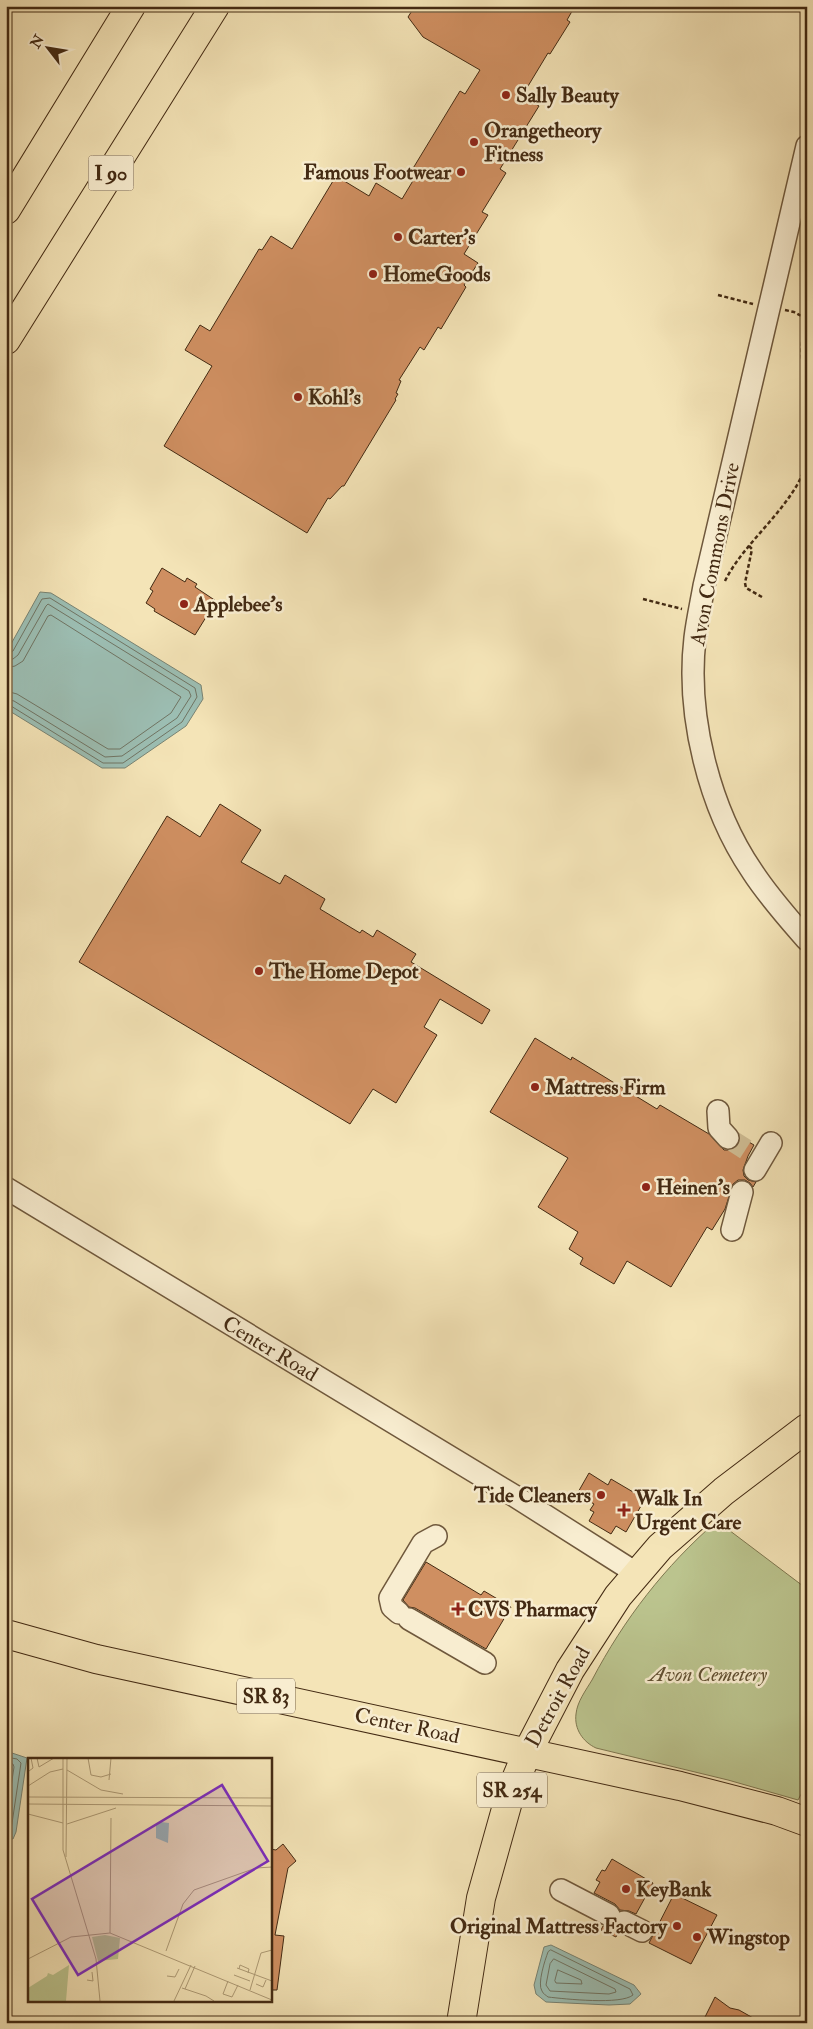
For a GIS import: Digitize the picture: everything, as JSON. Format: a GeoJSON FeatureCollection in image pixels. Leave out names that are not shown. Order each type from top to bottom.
{"type":"FeatureCollection","features":[{"type":"Feature","properties":{"kind":"main road"},"geometry":{"type":"LineString","coordinates":[[6,210],[131,6]]}},
{"type":"Feature","properties":{"kind":"main road","name":"I 90"},"geometry":{"type":"LineString","coordinates":[[6,340],[215,6]]}},
{"type":"Feature","properties":{"kind":"main road","name":"Detroit Road"},"geometry":{"type":"LineString","coordinates":[[461,2023],[481,1898],[512,1791],[527,1753],[570,1670],[618,1596],[636,1573],[693,1516],[737,1480],[807,1428]]}},
{"type":"Feature","properties":{"kind":"main road","name":"Center Road"},"geometry":{"type":"LineString","coordinates":[[6,1634],[96,1659],[680,1786],[777,1811],[807,1822]]}},
{"type":"Feature","properties":{"kind":"street","name":"Avon Commons Drive"},"geometry":{"type":"LineString","coordinates":[[807,146],[718,524],[699,613],[694,662],[697,718],[704,758],[718,804],[734,841],[752,872],[778,907],[807,940]]}},
{"type":"Feature","properties":{"kind":"street"},"geometry":{"type":"LineString","coordinates":[[718,1111],[719,1128],[728,1138]]}},
{"type":"Feature","properties":{"kind":"street","name":"Center Road"},"geometry":{"type":"LineString","coordinates":[[6,1188],[513,1495],[636,1573]]}},
{"type":"Feature","properties":{"kind":"street"},"geometry":{"type":"LineString","coordinates":[[732,1230],[742,1192]]}},
{"type":"Feature","properties":{"kind":"street"},"geometry":{"type":"LineString","coordinates":[[436,1536],[423,1543],[390,1598],[392,1607],[404,1616],[485,1662]]}},
{"type":"Feature","properties":{"kind":"street"},"geometry":{"type":"LineString","coordinates":[[561,1890],[625,1923]]}},
{"type":"Feature","properties":{"kind":"path"},"geometry":{"type":"LineString","coordinates":[[807,322],[801,341],[801,354],[807,387]]}},
{"type":"Feature","properties":{"kind":"path"},"geometry":{"type":"LineString","coordinates":[[722,587],[728,573],[784,503],[807,461]]}},
{"type":"Feature","properties":{"kind":"path"},"geometry":{"type":"LineString","coordinates":[[803,471],[807,473]]}},
{"type":"Feature","properties":{"kind":"path"},"geometry":{"type":"LineString","coordinates":[[807,506],[807,512]]}},
{"type":"Feature","properties":{"kind":"path"},"geometry":{"type":"LineString","coordinates":[[749,546],[752,549],[745,583],[746,588],[762,597]]}},
{"type":"Feature","properties":{"kind":"path"},"geometry":{"type":"LineString","coordinates":[[643,599],[664,606],[699,613]]}},
{"type":"Feature","properties":{"kind":"green space","name":"Avon Cemetery"},"geometry":{"type":"Polygon","coordinates":[[[717,1521],[807,1589],[807,1783],[798,1800],[728,1780],[596,1748],[583,1739],[576,1725],[576,1714],[580,1701],[604,1658],[632,1615],[647,1594],[680,1556],[717,1521]]]}},
{"type":"Feature","properties":{"kind":"water"},"geometry":{"type":"Polygon","coordinates":[[[40,592],[51,593],[201,685],[203,699],[186,726],[125,768],[102,768],[8,710],[6,704],[6,653],[40,592]]]}},
{"type":"Feature","properties":{"kind":"water"},"geometry":{"type":"Polygon","coordinates":[[[6,1751],[27,1758],[16,1832],[13,1839],[6,1838],[6,1751]]]}},
{"type":"Feature","properties":{"kind":"water"},"geometry":{"type":"Polygon","coordinates":[[[551,1945],[634,1985],[641,1994],[630,2004],[546,2002],[536,1994],[534,1985],[544,1947],[551,1945]]]}},
{"type":"Feature","properties":{"kind":"building"},"geometry":{"type":"Polygon","coordinates":[[[415,6],[575,6],[567,20],[570,22],[550,54],[548,53],[522,96],[539,106],[500,169],[506,173],[482,212],[488,215],[464,254],[478,263],[464,285],[466,287],[441,329],[438,327],[424,350],[420,347],[399,380],[401,381],[396,393],[398,394],[396,400],[344,486],[330,499],[328,498],[307,533],[164,446],[212,366],[185,350],[200,325],[210,331],[259,249],[262,250],[271,236],[292,249],[336,176],[369,196],[376,183],[402,199],[417,174],[412,170],[460,91],[465,94],[480,70],[423,37],[408,17],[415,6]]]}},
{"type":"Feature","properties":{"kind":"building"},"geometry":{"type":"Polygon","coordinates":[[[162,568],[185,582],[187,578],[197,584],[195,587],[216,601],[195,635],[154,611],[155,609],[146,603],[153,591],[150,589],[162,568]]]}},
{"type":"Feature","properties":{"kind":"building","name":"The Home Depot"},"geometry":{"type":"Polygon","coordinates":[[[220,804],[261,830],[241,862],[280,884],[285,875],[325,899],[320,909],[360,933],[362,930],[373,937],[377,930],[416,954],[411,962],[490,1010],[482,1024],[440,999],[424,1027],[437,1035],[396,1103],[373,1089],[350,1124],[79,962],[167,816],[200,837],[220,804]]]}},
{"type":"Feature","properties":{"kind":"building"},"geometry":{"type":"Polygon","coordinates":[[[535,1038],[571,1060],[572,1057],[657,1109],[660,1105],[709,1134],[724,1150],[736,1148],[740,1142],[740,1137],[754,1145],[743,1170],[744,1176],[748,1180],[756,1182],[753,1187],[745,1180],[738,1180],[733,1184],[725,1209],[712,1230],[707,1227],[671,1287],[627,1261],[614,1284],[580,1264],[583,1258],[569,1249],[578,1232],[538,1207],[568,1158],[490,1112],[535,1038]]]}},
{"type":"Feature","properties":{"kind":"building"},"geometry":{"type":"Polygon","coordinates":[[[589,1473],[608,1485],[611,1479],[645,1499],[626,1532],[616,1526],[611,1534],[589,1521],[594,1512],[590,1510],[594,1504],[577,1494],[589,1473]]]}},
{"type":"Feature","properties":{"kind":"building"},"geometry":{"type":"Polygon","coordinates":[[[426,1562],[481,1595],[484,1591],[511,1607],[486,1649],[415,1608],[409,1607],[403,1600],[426,1562]]]}},
{"type":"Feature","properties":{"kind":"building"},"geometry":{"type":"Polygon","coordinates":[[[283,1844],[296,1861],[288,1868],[275,1935],[284,1936],[277,1990],[271,1990],[271,1849],[276,1850],[283,1844]]]}},
{"type":"Feature","properties":{"kind":"building"},"geometry":{"type":"Polygon","coordinates":[[[612,1859],[653,1883],[636,1914],[620,1910],[615,1904],[594,1893],[600,1882],[596,1880],[602,1870],[605,1871],[612,1859]]]}},
{"type":"Feature","properties":{"kind":"building"},"geometry":{"type":"Polygon","coordinates":[[[674,1894],[717,1915],[691,1964],[649,1943],[674,1894]]]}},
{"type":"Feature","properties":{"kind":"building"},"geometry":{"type":"Polygon","coordinates":[[[603,1926],[613,1927],[618,1933],[616,1937],[601,1930],[603,1926]]]}},
{"type":"Feature","properties":{"kind":"building"},"geometry":{"type":"Polygon","coordinates":[[[715,1997],[730,2008],[739,2010],[762,2023],[702,2023],[715,1997]]]}},
{"type":"Feature","properties":{"kind":"tunnel"},"geometry":{"type":"LineString","coordinates":[[728,1138],[750,1152]]}},
{"type":"Feature","properties":{"kind":"place","name":"Sally Beauty"},"geometry":{"type":"Point","coordinates":[506,95]}},
{"type":"Feature","properties":{"kind":"place","name":"Orangetheory Fitness"},"geometry":{"type":"Point","coordinates":[474,142]}},
{"type":"Feature","properties":{"kind":"place","name":"Famous Footwear"},"geometry":{"type":"Point","coordinates":[461,172]}},
{"type":"Feature","properties":{"kind":"place","name":"Carter's"},"geometry":{"type":"Point","coordinates":[398,237]}},
{"type":"Feature","properties":{"kind":"place","name":"HomeGoods"},"geometry":{"type":"Point","coordinates":[373,274]}},
{"type":"Feature","properties":{"kind":"place","name":"Kohl's"},"geometry":{"type":"Point","coordinates":[298,397]}},
{"type":"Feature","properties":{"kind":"place","name":"Applebee's"},"geometry":{"type":"Point","coordinates":[184,604]}},
{"type":"Feature","properties":{"kind":"place","name":"The Home Depot"},"geometry":{"type":"Point","coordinates":[259,971]}},
{"type":"Feature","properties":{"kind":"place","name":"Mattress Firm"},"geometry":{"type":"Point","coordinates":[535,1087]}},
{"type":"Feature","properties":{"kind":"place","name":"Heinen's"},"geometry":{"type":"Point","coordinates":[646,1187]}},
{"type":"Feature","properties":{"kind":"place","name":"Tide Cleaners"},"geometry":{"type":"Point","coordinates":[601,1495]}},
{"type":"Feature","properties":{"kind":"place","name":"Walk In Urgent Care"},"geometry":{"type":"Point","coordinates":[624,1510]}},
{"type":"Feature","properties":{"kind":"place","name":"CVS Pharmacy"},"geometry":{"type":"Point","coordinates":[458,1609]}},
{"type":"Feature","properties":{"kind":"place","name":"KeyBank"},"geometry":{"type":"Point","coordinates":[626,1889]}},
{"type":"Feature","properties":{"kind":"place","name":"Original Mattress Factory"},"geometry":{"type":"Point","coordinates":[677,1926]}},
{"type":"Feature","properties":{"kind":"place","name":"Wingstop"},"geometry":{"type":"Point","coordinates":[697,1937]}}]}
